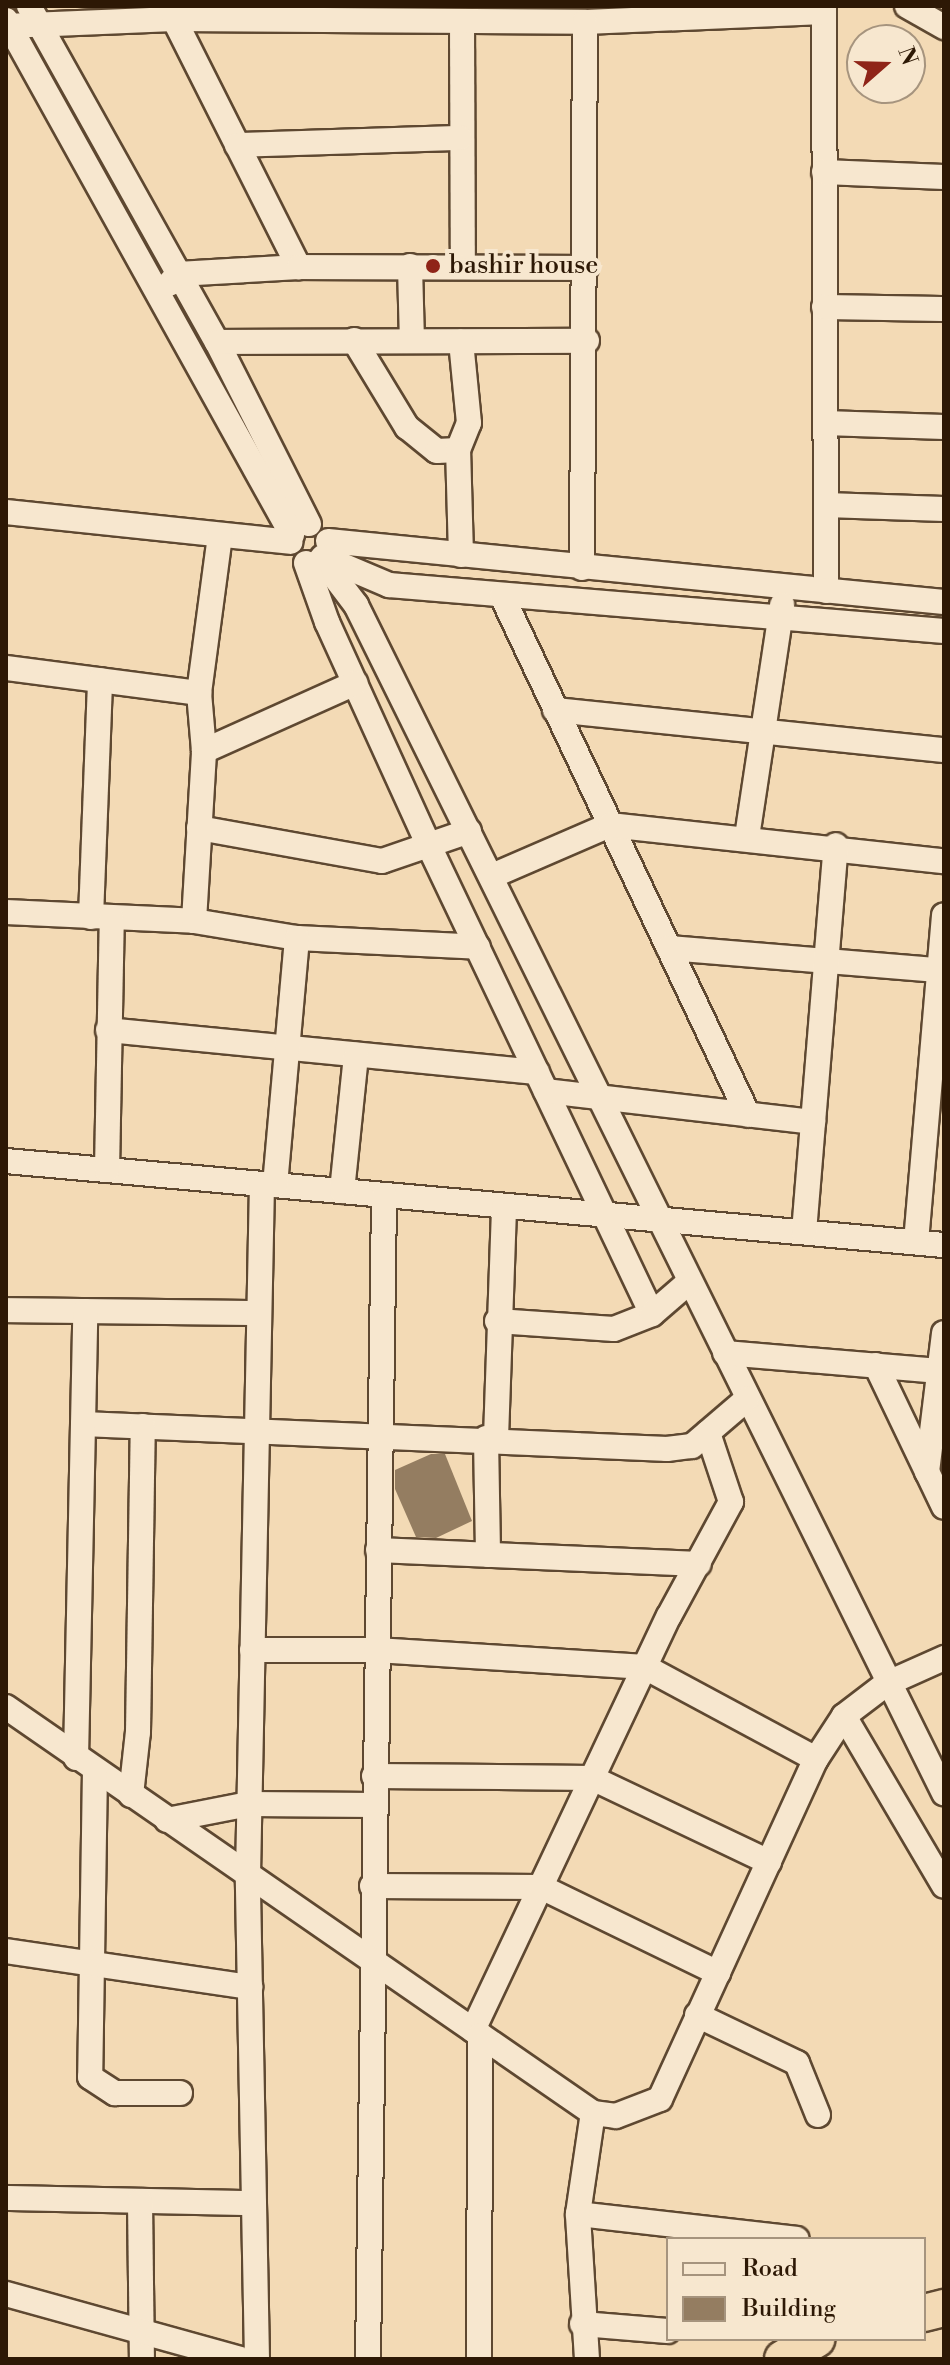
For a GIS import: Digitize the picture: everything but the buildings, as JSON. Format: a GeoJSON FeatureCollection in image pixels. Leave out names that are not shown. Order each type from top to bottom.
{"type":"FeatureCollection","features":[{"type":"Feature","properties":{"kind":"highway"},"geometry":{"type":"LineString","coordinates":[[783,2359],[813,2341]]}},
{"type":"Feature","properties":{"kind":"street"},"geometry":{"type":"LineString","coordinates":[[907,6],[944,27]]}},
{"type":"Feature","properties":{"kind":"street"},"geometry":{"type":"LineString","coordinates":[[297,534],[158,295],[7,24],[34,14],[174,19],[462,21],[493,14],[585,22],[824,9],[826,591]]}},
{"type":"Feature","properties":{"kind":"street"},"geometry":{"type":"LineString","coordinates":[[34,14],[217,342],[297,534],[294,556],[461,555],[944,602]]}},
{"type":"Feature","properties":{"kind":"street"},"geometry":{"type":"LineString","coordinates":[[174,19],[299,267]]}},
{"type":"Feature","properties":{"kind":"street"},"geometry":{"type":"LineString","coordinates":[[462,21],[460,138],[463,266]]}},
{"type":"Feature","properties":{"kind":"street"},"geometry":{"type":"LineString","coordinates":[[582,568],[587,341],[585,22]]}},
{"type":"Feature","properties":{"kind":"street"},"geometry":{"type":"LineString","coordinates":[[237,145],[460,138]]}},
{"type":"Feature","properties":{"kind":"street"},"geometry":{"type":"LineString","coordinates":[[824,172],[944,177]]}},
{"type":"Feature","properties":{"kind":"street"},"geometry":{"type":"LineString","coordinates":[[410,266],[412,340]]}},
{"type":"Feature","properties":{"kind":"street"},"geometry":{"type":"LineString","coordinates":[[158,295],[178,274],[299,267],[586,268]]}},
{"type":"Feature","properties":{"kind":"street"},"geometry":{"type":"LineString","coordinates":[[824,307],[944,309]]}},
{"type":"Feature","properties":{"kind":"street"},"geometry":{"type":"LineString","coordinates":[[354,340],[407,427],[437,451],[458,450]]}},
{"type":"Feature","properties":{"kind":"street"},"geometry":{"type":"LineString","coordinates":[[461,341],[469,423],[458,450],[461,555]]}},
{"type":"Feature","properties":{"kind":"street"},"geometry":{"type":"LineString","coordinates":[[217,342],[587,341]]}},
{"type":"Feature","properties":{"kind":"street"},"geometry":{"type":"LineString","coordinates":[[825,423],[944,427]]}},
{"type":"Feature","properties":{"kind":"street"},"geometry":{"type":"LineString","coordinates":[[826,505],[944,509]]}},
{"type":"Feature","properties":{"kind":"street"},"geometry":{"type":"LineString","coordinates":[[6,512],[220,535],[325,532],[320,555],[355,683],[430,848],[608,1215],[652,1314]]}},
{"type":"Feature","properties":{"kind":"street"},"geometry":{"type":"LineString","coordinates":[[194,921],[204,751],[199,693],[220,535]]}},
{"type":"Feature","properties":{"kind":"street"},"geometry":{"type":"LineString","coordinates":[[320,555],[389,585],[779,620],[944,631]]}},
{"type":"Feature","properties":{"kind":"street"},"geometry":{"type":"LineString","coordinates":[[320,555],[356,605],[662,1220],[689,1282],[886,1684],[944,1793]]}},
{"type":"Feature","properties":{"kind":"street"},"geometry":{"type":"LineString","coordinates":[[747,837],[786,587]]}},
{"type":"Feature","properties":{"kind":"street"},"geometry":{"type":"LineString","coordinates":[[502,596],[748,1115]]}},
{"type":"Feature","properties":{"kind":"street"},"geometry":{"type":"LineString","coordinates":[[6,668],[199,693]]}},
{"type":"Feature","properties":{"kind":"street"},"geometry":{"type":"LineString","coordinates":[[100,680],[101,917],[108,1030],[107,1170]]}},
{"type":"Feature","properties":{"kind":"street"},"geometry":{"type":"LineString","coordinates":[[204,751],[355,683]]}},
{"type":"Feature","properties":{"kind":"street"},"geometry":{"type":"LineString","coordinates":[[555,710],[944,750]]}},
{"type":"Feature","properties":{"kind":"street"},"geometry":{"type":"LineString","coordinates":[[492,876],[610,825],[836,845],[944,861]]}},
{"type":"Feature","properties":{"kind":"street"},"geometry":{"type":"LineString","coordinates":[[199,828],[382,861],[430,848],[469,831]]}},
{"type":"Feature","properties":{"kind":"street"},"geometry":{"type":"LineString","coordinates":[[804,1232],[836,845]]}},
{"type":"Feature","properties":{"kind":"street"},"geometry":{"type":"LineString","coordinates":[[6,912],[194,921],[297,938],[478,947]]}},
{"type":"Feature","properties":{"kind":"street"},"geometry":{"type":"LineString","coordinates":[[916,1242],[938,1043],[938,970],[944,915]]}},
{"type":"Feature","properties":{"kind":"street"},"geometry":{"type":"LineString","coordinates":[[257,2359],[248,1875],[259,1313],[268,1185],[287,1048],[297,938]]}},
{"type":"Feature","properties":{"kind":"street"},"geometry":{"type":"LineString","coordinates":[[669,948],[938,970]]}},
{"type":"Feature","properties":{"kind":"street"},"geometry":{"type":"LineString","coordinates":[[513,1020],[554,1004]]}},
{"type":"Feature","properties":{"kind":"street"},"geometry":{"type":"LineString","coordinates":[[108,1030],[356,1055],[542,1081],[600,1097],[813,1122]]}},
{"type":"Feature","properties":{"kind":"street"},"geometry":{"type":"LineString","coordinates":[[342,1191],[356,1055]]}},
{"type":"Feature","properties":{"kind":"street"},"geometry":{"type":"LineString","coordinates":[[6,1161],[944,1245]]}},
{"type":"Feature","properties":{"kind":"street"},"geometry":{"type":"LineString","coordinates":[[368,2359],[372,1886],[384,1195]]}},
{"type":"Feature","properties":{"kind":"street"},"geometry":{"type":"LineString","coordinates":[[488,1555],[504,1206]]}},
{"type":"Feature","properties":{"kind":"street"},"geometry":{"type":"LineString","coordinates":[[497,1321],[614,1329],[652,1314],[689,1282]]}},
{"type":"Feature","properties":{"kind":"street"},"geometry":{"type":"LineString","coordinates":[[6,1310],[259,1313]]}},
{"type":"Feature","properties":{"kind":"street"},"geometry":{"type":"LineString","coordinates":[[85,1311],[85,1764],[92,1964],[90,2077],[115,2093],[180,2093]]}},
{"type":"Feature","properties":{"kind":"street"},"geometry":{"type":"LineString","coordinates":[[927,1472],[944,1333]]}},
{"type":"Feature","properties":{"kind":"street"},"geometry":{"type":"LineString","coordinates":[[725,1353],[939,1371]]}},
{"type":"Feature","properties":{"kind":"street"},"geometry":{"type":"LineString","coordinates":[[876,1365],[944,1507]]}},
{"type":"Feature","properties":{"kind":"street"},"geometry":{"type":"LineString","coordinates":[[83,1424],[491,1438],[667,1449],[692,1446],[747,1399]]}},
{"type":"Feature","properties":{"kind":"street"},"geometry":{"type":"LineString","coordinates":[[131,1795],[138,1732],[143,1426]]}},
{"type":"Feature","properties":{"kind":"street"},"geometry":{"type":"LineString","coordinates":[[479,2359],[476,2033],[645,1667],[731,1502],[708,1433]]}},
{"type":"Feature","properties":{"kind":"street"},"geometry":{"type":"LineString","coordinates":[[378,1550],[699,1564]]}},
{"type":"Feature","properties":{"kind":"street"},"geometry":{"type":"LineString","coordinates":[[252,1650],[376,1650],[645,1667],[816,1759]]}},
{"type":"Feature","properties":{"kind":"street"},"geometry":{"type":"LineString","coordinates":[[6,1707],[593,2113],[616,2116],[660,2099],[816,1759],[844,1716],[886,1684],[944,1658]]}},
{"type":"Feature","properties":{"kind":"street"},"geometry":{"type":"LineString","coordinates":[[844,1716],[944,1886]]}},
{"type":"Feature","properties":{"kind":"street"},"geometry":{"type":"LineString","coordinates":[[374,1776],[592,1778],[769,1862]]}},
{"type":"Feature","properties":{"kind":"street"},"geometry":{"type":"LineString","coordinates":[[167,1820],[249,1804],[374,1805]]}},
{"type":"Feature","properties":{"kind":"street"},"geometry":{"type":"LineString","coordinates":[[372,1886],[541,1887],[718,1973]]}},
{"type":"Feature","properties":{"kind":"street"},"geometry":{"type":"LineString","coordinates":[[6,1951],[250,1987]]}},
{"type":"Feature","properties":{"kind":"street"},"geometry":{"type":"LineString","coordinates":[[697,2015],[797,2063],[818,2115]]}},
{"type":"Feature","properties":{"kind":"street"},"geometry":{"type":"LineString","coordinates":[[587,2359],[582,2324],[578,2214],[593,2113]]}},
{"type":"Feature","properties":{"kind":"street"},"geometry":{"type":"LineString","coordinates":[[6,2198],[254,2203]]}},
{"type":"Feature","properties":{"kind":"street"},"geometry":{"type":"LineString","coordinates":[[140,2201],[142,2359]]}},
{"type":"Feature","properties":{"kind":"street"},"geometry":{"type":"LineString","coordinates":[[578,2214],[779,2237]]}},
{"type":"Feature","properties":{"kind":"street"},"geometry":{"type":"LineString","coordinates":[[6,2294],[240,2359]]}},
{"type":"Feature","properties":{"kind":"street"},"geometry":{"type":"LineString","coordinates":[[582,2324],[666,2331]]}},
{"type":"Feature","properties":{"kind":"place","name":"bashir house"},"geometry":{"type":"Point","coordinates":[433,266]}}]}
